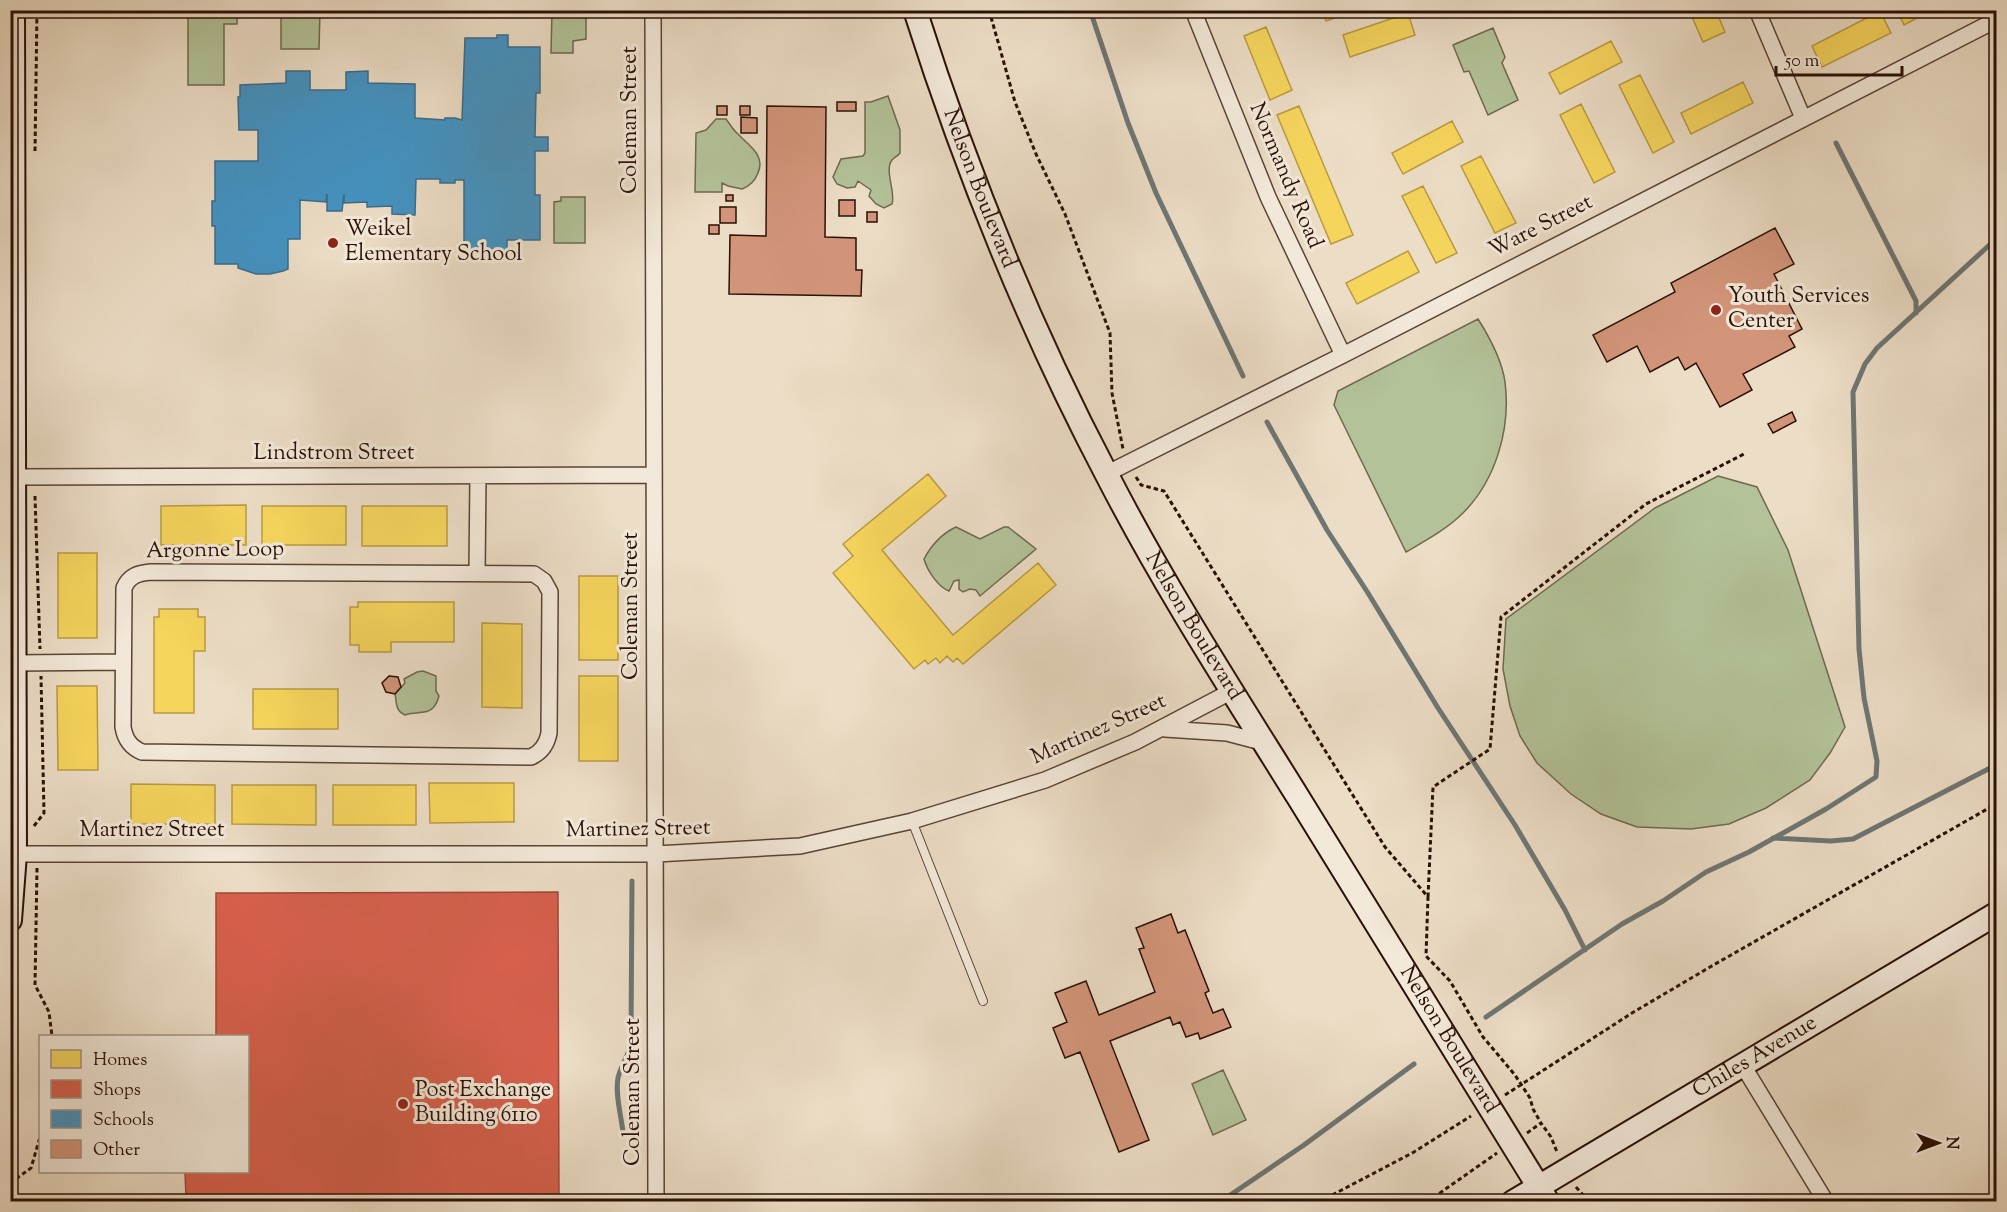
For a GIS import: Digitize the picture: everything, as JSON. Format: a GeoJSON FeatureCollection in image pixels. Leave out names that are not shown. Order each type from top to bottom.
{"type":"FeatureCollection","features":[{"type":"Feature","properties":{"kind":"street"},"geometry":{"type":"LineString","coordinates":[[10,920],[25,854],[14,663],[24,477],[14,10]]}},
{"type":"Feature","properties":{"kind":"street","name":"Coleman Street"},"geometry":{"type":"LineString","coordinates":[[653,10],[656,1202]]}},
{"type":"Feature","properties":{"kind":"street","name":"Nelson Boulevard"},"geometry":{"type":"LineString","coordinates":[[915,10],[987,211],[1051,359],[1106,474],[1168,585],[1232,691],[1543,1193]]}},
{"type":"Feature","properties":{"kind":"street","name":"Normandy Road"},"geometry":{"type":"LineString","coordinates":[[1193,10],[1268,197],[1343,355]]}},
{"type":"Feature","properties":{"kind":"street"},"geometry":{"type":"LineString","coordinates":[[1757,10],[1803,118]]}},
{"type":"Feature","properties":{"kind":"street","name":"Ware Street"},"geometry":{"type":"LineString","coordinates":[[1106,474],[1996,20]]}},
{"type":"Feature","properties":{"kind":"street","name":"Lindstrom Street"},"geometry":{"type":"LineString","coordinates":[[24,477],[654,475]]}},
{"type":"Feature","properties":{"kind":"street"},"geometry":{"type":"LineString","coordinates":[[477,573],[478,476]]}},
{"type":"Feature","properties":{"kind":"street","name":"Argonne Loop"},"geometry":{"type":"LineString","coordinates":[[477,573],[534,574],[544,581],[550,592],[549,733],[544,747],[531,757],[148,753],[135,749],[124,736],[124,588],[132,577],[139,574],[477,573]]}},
{"type":"Feature","properties":{"kind":"street"},"geometry":{"type":"LineString","coordinates":[[14,663],[123,662]]}},
{"type":"Feature","properties":{"kind":"street","name":"Martinez Street"},"geometry":{"type":"LineString","coordinates":[[25,854],[656,854],[800,846],[961,808],[1045,780],[1162,729],[1232,691]]}},
{"type":"Feature","properties":{"kind":"street"},"geometry":{"type":"LineString","coordinates":[[1162,729],[1227,733],[1264,743]]}},
{"type":"Feature","properties":{"kind":"street","name":"Chiles Avenue"},"geometry":{"type":"LineString","coordinates":[[1513,1202],[1543,1193],[1742,1064],[1996,914]]}},
{"type":"Feature","properties":{"kind":"street"},"geometry":{"type":"LineString","coordinates":[[1742,1064],[1826,1202]]}},
{"type":"Feature","properties":{"kind":"lane"},"geometry":{"type":"LineString","coordinates":[[912,821],[983,1001]]}},
{"type":"Feature","properties":{"kind":"path"},"geometry":{"type":"LineString","coordinates":[[34,160],[37,10]]}},
{"type":"Feature","properties":{"kind":"path"},"geometry":{"type":"LineString","coordinates":[[988,10],[1015,102],[1036,154],[1065,214],[1108,326],[1112,393],[1120,443],[1128,463],[1140,485],[1164,491],[1385,847],[1428,897]]}},
{"type":"Feature","properties":{"kind":"path"},"geometry":{"type":"LineString","coordinates":[[1541,1123],[1522,1085],[1507,1063],[1483,1037],[1450,981],[1426,956],[1433,787],[1490,749],[1501,617],[1646,504],[1746,453]]}},
{"type":"Feature","properties":{"kind":"path"},"geometry":{"type":"LineString","coordinates":[[24,477],[40,663],[44,813],[33,827],[25,854],[38,880],[35,984],[49,1012],[52,1035]]}},
{"type":"Feature","properties":{"kind":"path"},"geometry":{"type":"LineString","coordinates":[[1319,1202],[1414,1152],[1632,1013],[1996,804]]}},
{"type":"Feature","properties":{"kind":"path"},"geometry":{"type":"LineString","coordinates":[[10,1183],[31,1168],[39,1140]]}},
{"type":"Feature","properties":{"kind":"green space"},"geometry":{"type":"Polygon","coordinates":[[[188,11],[237,11],[237,24],[224,24],[224,85],[188,85],[188,11]]]}},
{"type":"Feature","properties":{"kind":"green space"},"geometry":{"type":"Polygon","coordinates":[[[281,11],[320,11],[319,49],[281,49],[281,11]]]}},
{"type":"Feature","properties":{"kind":"green space"},"geometry":{"type":"Polygon","coordinates":[[[552,11],[586,11],[586,39],[573,41],[573,53],[551,53],[552,11]]]}},
{"type":"Feature","properties":{"kind":"green space"},"geometry":{"type":"Polygon","coordinates":[[[1493,28],[1505,57],[1502,63],[1518,100],[1488,115],[1469,71],[1464,72],[1453,45],[1493,28]]]}},
{"type":"Feature","properties":{"kind":"green space"},"geometry":{"type":"Polygon","coordinates":[[[888,96],[900,130],[900,153],[892,160],[889,170],[893,194],[892,204],[884,208],[876,204],[869,196],[871,190],[858,181],[855,187],[847,188],[837,184],[833,177],[841,159],[863,156],[865,153],[865,102],[888,96]]]}},
{"type":"Feature","properties":{"kind":"green space"},"geometry":{"type":"Polygon","coordinates":[[[716,119],[726,119],[755,151],[760,167],[754,181],[742,189],[722,183],[722,192],[695,192],[696,133],[706,130],[716,119]]]}},
{"type":"Feature","properties":{"kind":"green space"},"geometry":{"type":"Polygon","coordinates":[[[561,197],[585,197],[585,243],[554,243],[554,202],[561,201],[561,197]]]}},
{"type":"Feature","properties":{"kind":"green space"},"geometry":{"type":"Polygon","coordinates":[[[1478,319],[1495,349],[1505,382],[1506,417],[1499,452],[1484,485],[1475,500],[1463,513],[1443,529],[1406,552],[1334,405],[1338,391],[1478,319]]]}},
{"type":"Feature","properties":{"kind":"green space"},"geometry":{"type":"Polygon","coordinates":[[[1718,476],[1757,487],[1788,550],[1845,727],[1830,753],[1810,780],[1766,808],[1729,824],[1691,829],[1637,827],[1601,814],[1571,794],[1537,763],[1520,736],[1510,706],[1503,669],[1506,619],[1655,508],[1718,476]]]}},
{"type":"Feature","properties":{"kind":"green space"},"geometry":{"type":"Polygon","coordinates":[[[956,527],[980,539],[1008,527],[1036,549],[980,596],[976,590],[970,589],[963,592],[959,589],[959,580],[954,581],[949,591],[933,578],[924,559],[937,540],[956,527]]]}},
{"type":"Feature","properties":{"kind":"green space"},"geometry":{"type":"Polygon","coordinates":[[[423,671],[436,676],[436,691],[439,696],[430,710],[405,715],[398,709],[395,694],[405,683],[404,679],[423,671]]]}},
{"type":"Feature","properties":{"kind":"green space"},"geometry":{"type":"Polygon","coordinates":[[[1223,1070],[1246,1120],[1213,1135],[1192,1084],[1223,1070]]]}},
{"type":"Feature","properties":{"kind":"building: Homes"},"geometry":{"type":"Polygon","coordinates":[[[1323,10],[1348,10],[1349,13],[1326,21],[1323,10]]]}},
{"type":"Feature","properties":{"kind":"building: Homes"},"geometry":{"type":"Polygon","coordinates":[[[1689,10],[1716,10],[1725,32],[1703,42],[1689,10]]]}},
{"type":"Feature","properties":{"kind":"building: Homes"},"geometry":{"type":"Polygon","coordinates":[[[1897,10],[1932,10],[1904,25],[1897,10]]]}},
{"type":"Feature","properties":{"kind":"building: Homes"},"geometry":{"type":"Polygon","coordinates":[[[1880,11],[1891,33],[1822,67],[1812,46],[1880,11]]]}},
{"type":"Feature","properties":{"kind":"building: Homes"},"geometry":{"type":"Polygon","coordinates":[[[1408,13],[1415,35],[1350,57],[1343,35],[1408,13]]]}},
{"type":"Feature","properties":{"kind":"building: Homes"},"geometry":{"type":"Polygon","coordinates":[[[1266,27],[1292,90],[1270,100],[1244,36],[1266,27]]]}},
{"type":"Feature","properties":{"kind":"building: Homes"},"geometry":{"type":"Polygon","coordinates":[[[1611,41],[1622,62],[1560,94],[1549,73],[1611,41]]]}},
{"type":"Feature","properties":{"kind":"building: Homes"},"geometry":{"type":"Polygon","coordinates":[[[1640,75],[1674,142],[1653,153],[1619,85],[1640,75]]]}},
{"type":"Feature","properties":{"kind":"building: Homes"},"geometry":{"type":"Polygon","coordinates":[[[1743,82],[1753,103],[1691,134],[1681,113],[1743,82]]]}},
{"type":"Feature","properties":{"kind":"building: Homes"},"geometry":{"type":"Polygon","coordinates":[[[1581,104],[1615,172],[1594,183],[1560,115],[1581,104]]]}},
{"type":"Feature","properties":{"kind":"building: Homes"},"geometry":{"type":"Polygon","coordinates":[[[1299,106],[1353,235],[1331,244],[1277,115],[1299,106]]]}},
{"type":"Feature","properties":{"kind":"building: Homes"},"geometry":{"type":"Polygon","coordinates":[[[1452,121],[1463,142],[1403,174],[1392,153],[1452,121]]]}},
{"type":"Feature","properties":{"kind":"building: Homes"},"geometry":{"type":"Polygon","coordinates":[[[1481,156],[1516,223],[1495,233],[1461,166],[1481,156]]]}},
{"type":"Feature","properties":{"kind":"building: Homes"},"geometry":{"type":"Polygon","coordinates":[[[1423,186],[1457,253],[1436,263],[1402,196],[1423,186]]]}},
{"type":"Feature","properties":{"kind":"building: Homes"},"geometry":{"type":"Polygon","coordinates":[[[1408,251],[1419,272],[1357,304],[1346,283],[1408,251]]]}},
{"type":"Feature","properties":{"kind":"building: Homes"},"geometry":{"type":"Polygon","coordinates":[[[928,474],[946,496],[882,550],[953,635],[1038,563],[1056,585],[963,664],[957,658],[953,662],[947,656],[940,663],[936,658],[928,664],[925,660],[914,669],[833,573],[853,556],[843,544],[928,474]]]}},
{"type":"Feature","properties":{"kind":"building: Homes"},"geometry":{"type":"Polygon","coordinates":[[[246,505],[246,545],[161,545],[161,506],[246,505]]]}},
{"type":"Feature","properties":{"kind":"building: Homes"},"geometry":{"type":"Polygon","coordinates":[[[262,506],[346,506],[346,545],[262,545],[262,506]]]}},
{"type":"Feature","properties":{"kind":"building: Homes"},"geometry":{"type":"Polygon","coordinates":[[[362,506],[447,506],[447,546],[362,546],[362,506]]]}},
{"type":"Feature","properties":{"kind":"building: Homes"},"geometry":{"type":"Polygon","coordinates":[[[58,553],[97,553],[97,638],[58,638],[58,553]]]}},
{"type":"Feature","properties":{"kind":"building: Homes"},"geometry":{"type":"Polygon","coordinates":[[[579,576],[618,576],[618,660],[579,660],[579,576]]]}},
{"type":"Feature","properties":{"kind":"building: Homes"},"geometry":{"type":"Polygon","coordinates":[[[358,602],[454,602],[454,642],[391,642],[391,652],[359,652],[359,645],[350,645],[350,607],[358,607],[358,602]]]}},
{"type":"Feature","properties":{"kind":"building: Homes"},"geometry":{"type":"Polygon","coordinates":[[[159,609],[198,609],[198,617],[205,617],[205,651],[194,651],[194,713],[154,713],[154,617],[159,617],[159,609]]]}},
{"type":"Feature","properties":{"kind":"building: Homes"},"geometry":{"type":"Polygon","coordinates":[[[482,623],[522,624],[522,708],[482,707],[482,623]]]}},
{"type":"Feature","properties":{"kind":"building: Homes"},"geometry":{"type":"Polygon","coordinates":[[[579,676],[618,676],[618,761],[579,761],[579,676]]]}},
{"type":"Feature","properties":{"kind":"building: Homes"},"geometry":{"type":"Polygon","coordinates":[[[57,686],[97,686],[98,770],[58,770],[57,686]]]}},
{"type":"Feature","properties":{"kind":"building: Homes"},"geometry":{"type":"Polygon","coordinates":[[[253,689],[338,689],[338,729],[253,729],[253,689]]]}},
{"type":"Feature","properties":{"kind":"building: Homes"},"geometry":{"type":"Polygon","coordinates":[[[429,783],[514,783],[514,822],[430,823],[429,783]]]}},
{"type":"Feature","properties":{"kind":"building: Homes"},"geometry":{"type":"Polygon","coordinates":[[[131,784],[215,785],[215,824],[131,824],[131,784]]]}},
{"type":"Feature","properties":{"kind":"building: Homes"},"geometry":{"type":"Polygon","coordinates":[[[232,785],[316,785],[316,825],[232,824],[232,785]]]}},
{"type":"Feature","properties":{"kind":"building: Homes"},"geometry":{"type":"Polygon","coordinates":[[[333,785],[416,785],[416,825],[333,825],[333,785]]]}},
{"type":"Feature","properties":{"kind":"building: Shops","name":"Post Exchange Building 6110"},"geometry":{"type":"Polygon","coordinates":[[[558,892],[559,1202],[214,1202],[214,1197],[186,1197],[185,1173],[249,1173],[249,1035],[216,1035],[216,893],[558,892]]]}},
{"type":"Feature","properties":{"kind":"building: Schools"},"geometry":{"type":"Polygon","coordinates":[[[497,35],[508,35],[508,47],[540,47],[540,93],[536,93],[535,137],[548,137],[548,151],[535,151],[535,195],[540,195],[540,240],[507,240],[507,252],[499,252],[499,249],[464,249],[464,180],[455,180],[455,183],[440,183],[440,179],[416,179],[415,215],[392,214],[392,206],[367,207],[367,202],[344,203],[344,194],[342,211],[327,211],[327,194],[326,202],[300,200],[300,239],[288,239],[288,269],[270,274],[256,274],[238,268],[238,264],[215,264],[215,226],[212,226],[212,201],[215,201],[215,161],[258,161],[258,130],[239,130],[240,85],[286,83],[286,71],[310,71],[310,90],[346,90],[346,72],[368,71],[368,83],[415,84],[415,118],[462,120],[465,38],[497,38],[497,35]]]}},
{"type":"Feature","properties":{"kind":"building: Other"},"geometry":{"type":"Polygon","coordinates":[[[837,102],[856,102],[856,111],[837,111],[837,102]]]}},
{"type":"Feature","properties":{"kind":"building: Other"},"geometry":{"type":"Polygon","coordinates":[[[717,106],[727,106],[727,115],[717,115],[717,106]]]}},
{"type":"Feature","properties":{"kind":"building: Other"},"geometry":{"type":"Polygon","coordinates":[[[740,106],[750,106],[750,115],[740,115],[740,106]]]}},
{"type":"Feature","properties":{"kind":"building: Other"},"geometry":{"type":"Polygon","coordinates":[[[767,106],[826,107],[825,237],[856,238],[856,270],[862,270],[861,296],[729,294],[730,235],[766,236],[767,106]]]}},
{"type":"Feature","properties":{"kind":"building: Other"},"geometry":{"type":"Polygon","coordinates":[[[741,117],[757,118],[757,133],[741,133],[741,117]]]}},
{"type":"Feature","properties":{"kind":"building: Other"},"geometry":{"type":"Polygon","coordinates":[[[726,195],[733,195],[733,201],[726,201],[726,195]]]}},
{"type":"Feature","properties":{"kind":"building: Other"},"geometry":{"type":"Polygon","coordinates":[[[839,200],[855,200],[855,216],[839,216],[839,200]]]}},
{"type":"Feature","properties":{"kind":"building: Other"},"geometry":{"type":"Polygon","coordinates":[[[720,207],[736,207],[736,223],[720,223],[720,207]]]}},
{"type":"Feature","properties":{"kind":"building: Other"},"geometry":{"type":"Polygon","coordinates":[[[867,212],[877,212],[877,222],[867,222],[867,212]]]}},
{"type":"Feature","properties":{"kind":"building: Other"},"geometry":{"type":"Polygon","coordinates":[[[709,225],[719,225],[719,234],[709,234],[709,225]]]}},
{"type":"Feature","properties":{"kind":"building: Other","name":"Youth Services Center"},"geometry":{"type":"Polygon","coordinates":[[[1775,228],[1794,264],[1774,274],[1802,329],[1789,336],[1795,347],[1743,374],[1752,390],[1720,407],[1696,363],[1685,370],[1678,357],[1650,372],[1637,346],[1607,362],[1593,335],[1675,292],[1671,283],[1775,228]]]}},
{"type":"Feature","properties":{"kind":"building: Other"},"geometry":{"type":"Polygon","coordinates":[[[1792,412],[1796,421],[1773,433],[1768,424],[1792,412]]]}},
{"type":"Feature","properties":{"kind":"building: Other"},"geometry":{"type":"Polygon","coordinates":[[[389,676],[398,677],[401,687],[395,694],[386,692],[382,683],[389,676]]]}},
{"type":"Feature","properties":{"kind":"building: Other"},"geometry":{"type":"Polygon","coordinates":[[[1171,914],[1178,933],[1185,930],[1209,991],[1205,993],[1213,1013],[1223,1009],[1231,1027],[1200,1039],[1198,1033],[1186,1037],[1180,1022],[1173,1025],[1170,1017],[1110,1041],[1149,1140],[1119,1152],[1080,1052],[1065,1058],[1053,1028],[1067,1022],[1055,993],[1086,981],[1099,1015],[1155,992],[1139,949],[1144,948],[1136,928],[1171,914]]]}},
{"type":"Feature","properties":{"kind":"waterway"},"geometry":{"type":"LineString","coordinates":[[1090,10],[1128,123],[1156,193],[1243,376]]}},
{"type":"Feature","properties":{"kind":"waterway"},"geometry":{"type":"LineString","coordinates":[[1836,143],[1916,301],[1916,313]]}},
{"type":"Feature","properties":{"kind":"waterway"},"geometry":{"type":"LineString","coordinates":[[1486,1017],[1622,924],[1663,901],[1706,872],[1749,852],[1826,809],[1876,777],[1877,761],[1864,698],[1859,649],[1853,392],[1865,364],[1877,348],[1996,239]]}},
{"type":"Feature","properties":{"kind":"waterway"},"geometry":{"type":"LineString","coordinates":[[1267,422],[1327,530],[1438,708],[1515,825],[1565,910],[1585,950]]}},
{"type":"Feature","properties":{"kind":"waterway"},"geometry":{"type":"LineString","coordinates":[[1773,838],[1831,841],[1853,839],[1996,765]]}},
{"type":"Feature","properties":{"kind":"waterway"},"geometry":{"type":"LineString","coordinates":[[623,1132],[617,1084],[631,1041],[632,881]]}},
{"type":"Feature","properties":{"kind":"waterway"},"geometry":{"type":"LineString","coordinates":[[1220,1202],[1304,1145],[1414,1064]]}},
{"type":"Feature","properties":{"kind":"place","name":"Weikel Elementary School"},"geometry":{"type":"Point","coordinates":[333,243]}},
{"type":"Feature","properties":{"kind":"place","name":"Youth Services Center"},"geometry":{"type":"Point","coordinates":[1716,310]}},
{"type":"Feature","properties":{"kind":"place","name":"Post Exchange Building 6110"},"geometry":{"type":"Point","coordinates":[403,1104]}}]}
